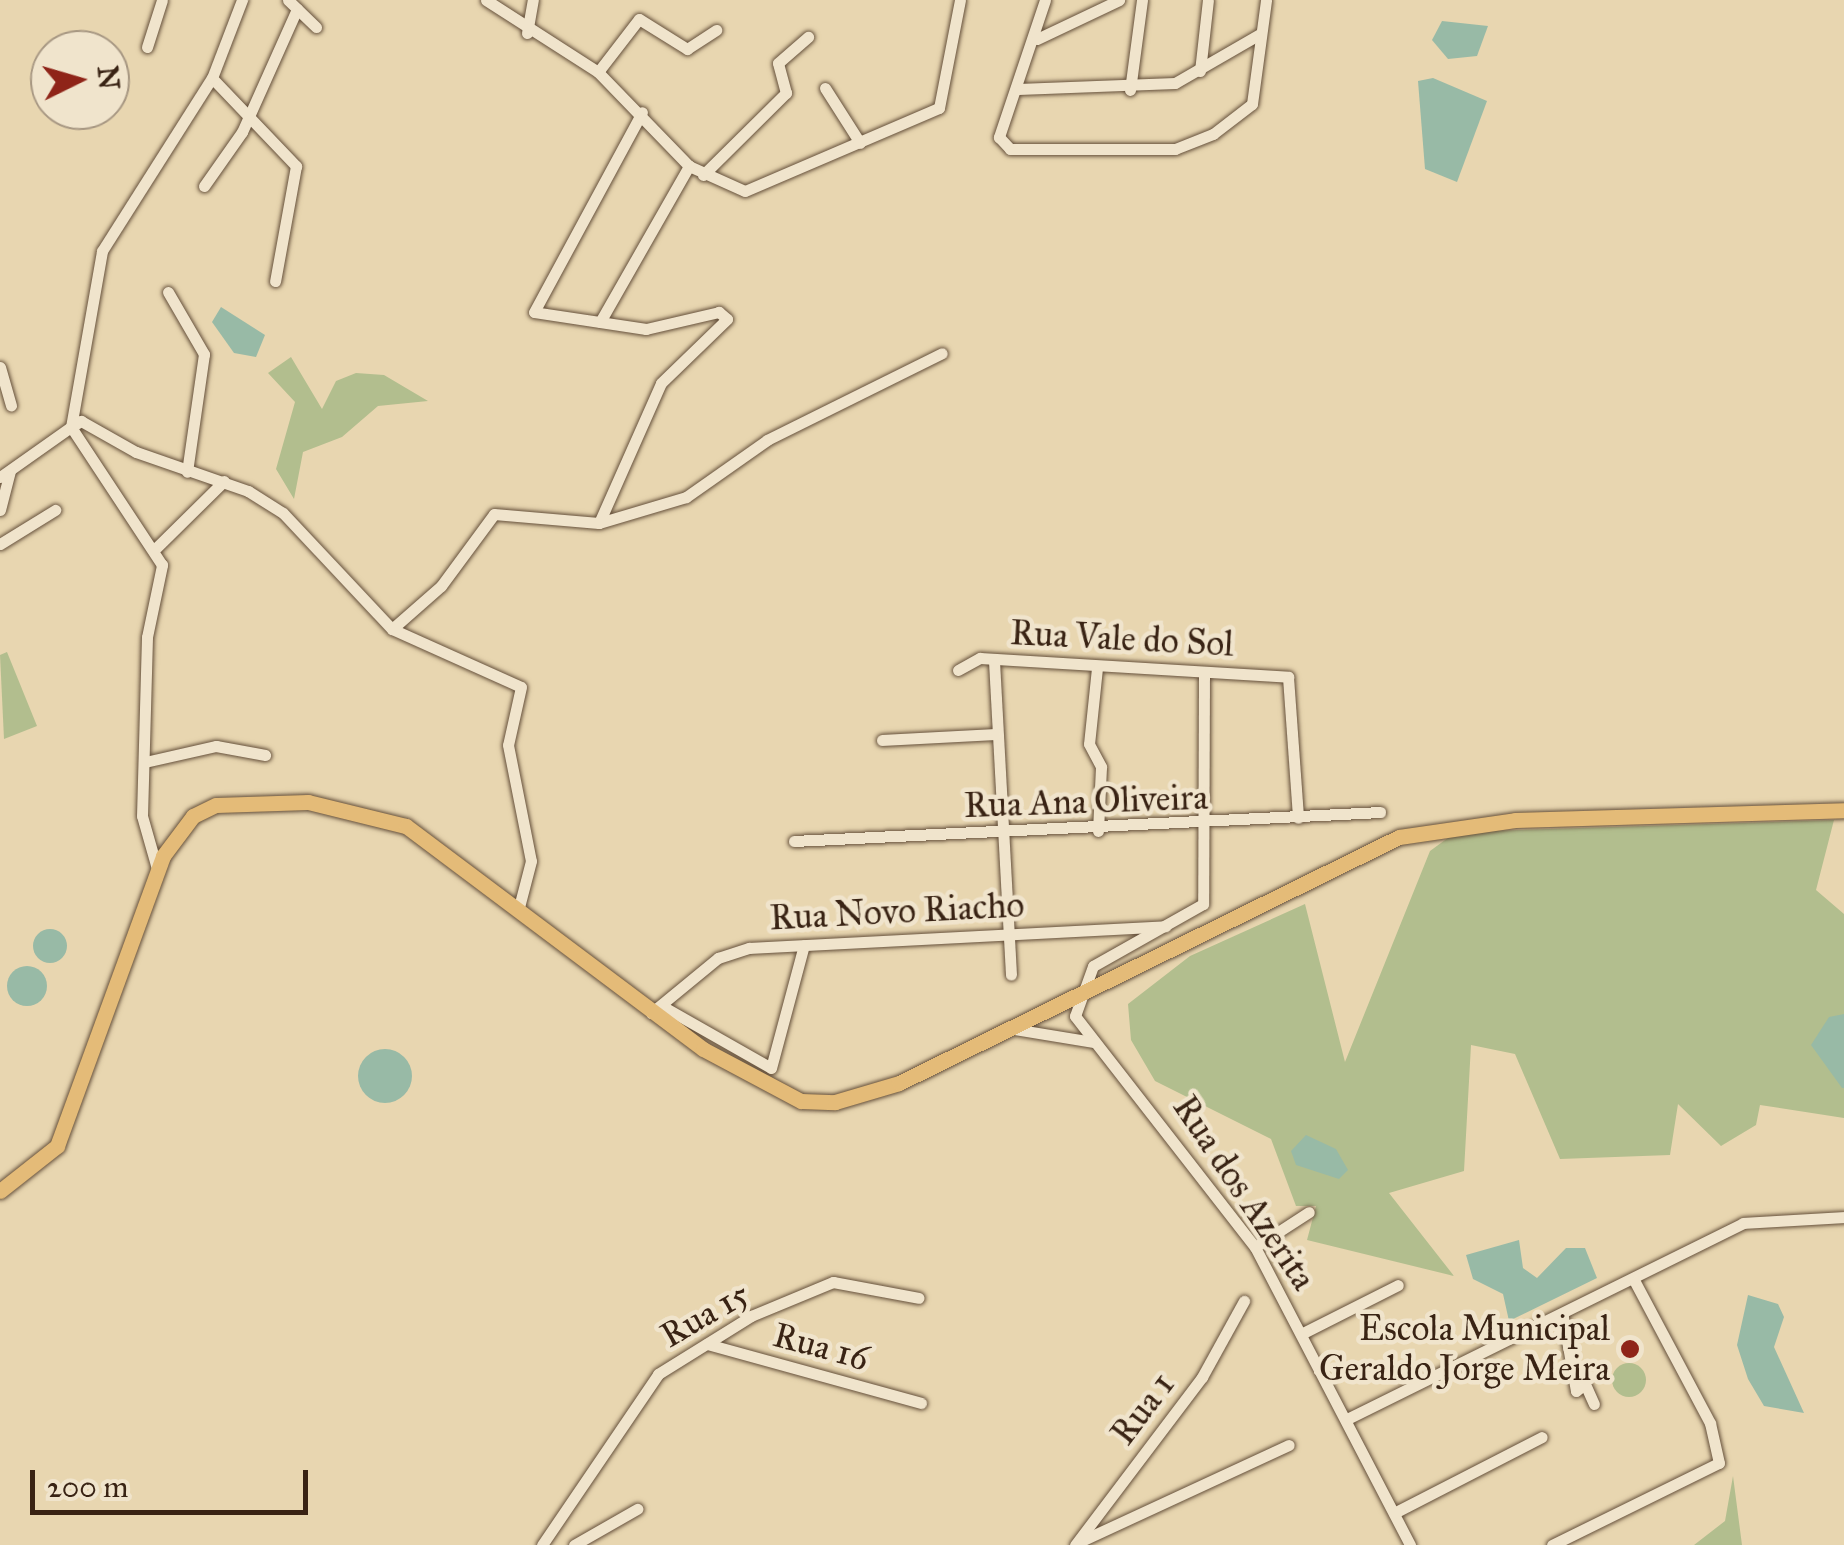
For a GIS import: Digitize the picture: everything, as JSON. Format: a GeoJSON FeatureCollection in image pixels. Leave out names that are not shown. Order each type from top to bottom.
{"type":"FeatureCollection","features":[{"type":"Feature","properties":{"kind":"main road"},"geometry":{"type":"LineString","coordinates":[[0,1191],[64,1130],[158,872],[178,832],[216,805],[308,802],[406,826],[656,1010],[801,1101],[865,1096],[1009,1030],[1399,837],[1515,820],[1844,810]]}},
{"type":"Feature","properties":{"kind":"street"},"geometry":{"type":"LineString","coordinates":[[146,48],[162,0]]}},
{"type":"Feature","properties":{"kind":"street"},"geometry":{"type":"LineString","coordinates":[[158,872],[143,839],[157,547],[72,427],[102,251],[212,78],[242,0]]}},
{"type":"Feature","properties":{"kind":"street"},"geometry":{"type":"LineString","coordinates":[[486,0],[527,33],[598,72],[642,112],[689,166],[745,191],[933,113],[946,93],[960,0]]}},
{"type":"Feature","properties":{"kind":"street"},"geometry":{"type":"LineString","coordinates":[[527,33],[533,0]]}},
{"type":"Feature","properties":{"kind":"street"},"geometry":{"type":"LineString","coordinates":[[1044,0],[1037,39],[999,137],[1010,149],[1175,149],[1252,104],[1266,0]]}},
{"type":"Feature","properties":{"kind":"street"},"geometry":{"type":"LineString","coordinates":[[1037,39],[1119,0]]}},
{"type":"Feature","properties":{"kind":"street"},"geometry":{"type":"LineString","coordinates":[[1130,90],[1142,0]]}},
{"type":"Feature","properties":{"kind":"street"},"geometry":{"type":"LineString","coordinates":[[1200,71],[1208,0]]}},
{"type":"Feature","properties":{"kind":"street"},"geometry":{"type":"LineString","coordinates":[[204,186],[249,117],[293,4],[316,27]]}},
{"type":"Feature","properties":{"kind":"street"},"geometry":{"type":"LineString","coordinates":[[598,72],[639,19],[687,48],[716,30]]}},
{"type":"Feature","properties":{"kind":"street"},"geometry":{"type":"LineString","coordinates":[[1018,89],[1130,90],[1200,71],[1260,34]]}},
{"type":"Feature","properties":{"kind":"street"},"geometry":{"type":"LineString","coordinates":[[703,175],[786,92],[778,63],[808,37]]}},
{"type":"Feature","properties":{"kind":"street"},"geometry":{"type":"LineString","coordinates":[[212,78],[296,166],[274,282]]}},
{"type":"Feature","properties":{"kind":"street"},"geometry":{"type":"LineString","coordinates":[[825,88],[860,143]]}},
{"type":"Feature","properties":{"kind":"street"},"geometry":{"type":"LineString","coordinates":[[600,523],[661,383],[726,326],[719,312],[646,329],[540,316],[532,303],[642,112]]}},
{"type":"Feature","properties":{"kind":"street"},"geometry":{"type":"LineString","coordinates":[[600,322],[689,166]]}},
{"type":"Feature","properties":{"kind":"street"},"geometry":{"type":"LineString","coordinates":[[168,292],[204,354],[187,472]]}},
{"type":"Feature","properties":{"kind":"street"},"geometry":{"type":"LineString","coordinates":[[392,629],[441,586],[494,514],[600,523],[686,496],[767,440],[942,353]]}},
{"type":"Feature","properties":{"kind":"street"},"geometry":{"type":"LineString","coordinates":[[0,367],[11,406]]}},
{"type":"Feature","properties":{"kind":"street"},"geometry":{"type":"LineString","coordinates":[[0,510],[3,473],[72,427],[90,420],[187,472],[224,482],[283,513],[392,629],[521,687],[508,745],[531,861],[518,911]]}},
{"type":"Feature","properties":{"kind":"street"},"geometry":{"type":"LineString","coordinates":[[157,547],[224,482]]}},
{"type":"Feature","properties":{"kind":"street"},"geometry":{"type":"LineString","coordinates":[[0,544],[55,510]]}},
{"type":"Feature","properties":{"kind":"street","name":"Rua Vale do Sol"},"geometry":{"type":"LineString","coordinates":[[958,670],[964,660],[1288,677],[1298,818]]}},
{"type":"Feature","properties":{"kind":"street"},"geometry":{"type":"LineString","coordinates":[[994,661],[995,734],[1012,976]]}},
{"type":"Feature","properties":{"kind":"street"},"geometry":{"type":"LineString","coordinates":[[1097,668],[1089,744],[1100,766],[1098,832]]}},
{"type":"Feature","properties":{"kind":"street"},"geometry":{"type":"LineString","coordinates":[[1082,994],[1093,966],[1200,910],[1204,672]]}},
{"type":"Feature","properties":{"kind":"street"},"geometry":{"type":"LineString","coordinates":[[882,740],[995,734]]}},
{"type":"Feature","properties":{"kind":"street"},"geometry":{"type":"LineString","coordinates":[[145,762],[216,746],[265,755]]}},
{"type":"Feature","properties":{"kind":"street","name":"Rua Ana Oliveira"},"geometry":{"type":"LineString","coordinates":[[794,841],[1003,826],[1098,832],[1380,812]]}},
{"type":"Feature","properties":{"kind":"street","name":"Rua Novo Riacho"},"geometry":{"type":"LineString","coordinates":[[656,1010],[718,958],[804,945],[1168,926]]}},
{"type":"Feature","properties":{"kind":"street"},"geometry":{"type":"LineString","coordinates":[[656,1010],[770,1068],[804,945]]}},
{"type":"Feature","properties":{"kind":"street","name":"Rua dos Azerita"},"geometry":{"type":"LineString","coordinates":[[1082,994],[1075,1016],[1255,1246],[1305,1332],[1410,1545]]}},
{"type":"Feature","properties":{"kind":"street"},"geometry":{"type":"LineString","coordinates":[[1009,1030],[1097,1044]]}},
{"type":"Feature","properties":{"kind":"street"},"geometry":{"type":"LineString","coordinates":[[1255,1246],[1309,1212]]}},
{"type":"Feature","properties":{"kind":"street"},"geometry":{"type":"LineString","coordinates":[[1347,1420],[1563,1318],[1743,1223],[1844,1217]]}},
{"type":"Feature","properties":{"kind":"street","name":"Rua 15"},"geometry":{"type":"LineString","coordinates":[[542,1545],[658,1374],[707,1344],[834,1282],[919,1298]]}},
{"type":"Feature","properties":{"kind":"street"},"geometry":{"type":"LineString","coordinates":[[1552,1545],[1719,1463],[1710,1423],[1635,1282]]}},
{"type":"Feature","properties":{"kind":"street"},"geometry":{"type":"LineString","coordinates":[[1305,1332],[1398,1285]]}},
{"type":"Feature","properties":{"kind":"street","name":"Rua 1"},"geometry":{"type":"LineString","coordinates":[[1075,1545],[1202,1377],[1244,1300]]}},
{"type":"Feature","properties":{"kind":"street"},"geometry":{"type":"LineString","coordinates":[[1563,1318],[1576,1390],[1585,1384],[1594,1404]]}},
{"type":"Feature","properties":{"kind":"street","name":"Rua 16"},"geometry":{"type":"LineString","coordinates":[[707,1344],[921,1402]]}},
{"type":"Feature","properties":{"kind":"street"},"geometry":{"type":"LineString","coordinates":[[1394,1513],[1542,1437]]}},
{"type":"Feature","properties":{"kind":"street","name":"Rua 1"},"geometry":{"type":"LineString","coordinates":[[1075,1545],[1288,1445]]}},
{"type":"Feature","properties":{"kind":"street"},"geometry":{"type":"LineString","coordinates":[[574,1545],[636,1509]]}},
{"type":"Feature","properties":{"kind":"shaded area"},"geometry":{"type":"Polygon","coordinates":[[[1442,21],[1488,26],[1477,56],[1448,59],[1432,40],[1442,21]]]}},
{"type":"Feature","properties":{"kind":"shaded area"},"geometry":{"type":"Polygon","coordinates":[[[1433,78],[1487,101],[1457,182],[1425,169],[1418,81],[1433,78]]]}},
{"type":"Feature","properties":{"kind":"shaded area"},"geometry":{"type":"Polygon","coordinates":[[[221,307],[265,335],[256,357],[234,353],[212,322],[221,307]]]}},
{"type":"Feature","properties":{"kind":"shaded area"},"geometry":{"type":"Polygon","coordinates":[[[291,357],[322,409],[336,381],[356,373],[384,375],[428,401],[378,406],[342,437],[303,452],[294,499],[276,469],[295,402],[268,373],[291,357]]]}},
{"type":"Feature","properties":{"kind":"shaded area"},"geometry":{"type":"Polygon","coordinates":[[[7,652],[37,726],[4,739],[0,655],[7,652]]]}},
{"type":"Feature","properties":{"kind":"shaded area"},"geometry":{"type":"Polygon","coordinates":[[[1834,820],[1816,890],[1844,914],[1844,1118],[1760,1105],[1756,1125],[1721,1146],[1678,1104],[1670,1155],[1560,1159],[1515,1054],[1471,1045],[1464,1171],[1389,1193],[1454,1276],[1307,1240],[1316,1206],[1296,1206],[1271,1139],[1155,1081],[1131,1040],[1128,1004],[1190,956],[1305,904],[1345,1062],[1430,851],[1456,832],[1834,820]]]}},
{"type":"Feature","properties":{"kind":"shaded area"},"geometry":{"type":"Polygon","coordinates":[[[50,929],[62,934],[67,946],[62,958],[50,963],[38,958],[33,946],[38,934],[50,929]]]}},
{"type":"Feature","properties":{"kind":"shaded area"},"geometry":{"type":"Polygon","coordinates":[[[27,966],[41,972],[47,986],[41,1000],[27,1006],[13,1000],[7,986],[13,972],[27,966]]]}},
{"type":"Feature","properties":{"kind":"shaded area"},"geometry":{"type":"Polygon","coordinates":[[[1844,1014],[1842,1088],[1811,1045],[1829,1017],[1844,1014]]]}},
{"type":"Feature","properties":{"kind":"shaded area"},"geometry":{"type":"Polygon","coordinates":[[[385,1049],[404,1057],[412,1076],[404,1095],[385,1103],[366,1095],[358,1076],[366,1057],[385,1049]]]}},
{"type":"Feature","properties":{"kind":"shaded area"},"geometry":{"type":"Polygon","coordinates":[[[1306,1135],[1336,1149],[1348,1170],[1339,1179],[1296,1165],[1291,1151],[1306,1135]]]}},
{"type":"Feature","properties":{"kind":"shaded area"},"geometry":{"type":"Polygon","coordinates":[[[1519,1240],[1523,1268],[1537,1278],[1566,1248],[1585,1248],[1597,1278],[1509,1321],[1503,1294],[1473,1279],[1466,1255],[1519,1240]]]}},
{"type":"Feature","properties":{"kind":"shaded area"},"geometry":{"type":"Polygon","coordinates":[[[1748,1295],[1778,1304],[1784,1317],[1774,1347],[1804,1413],[1764,1406],[1748,1379],[1737,1345],[1748,1295]]]}},
{"type":"Feature","properties":{"kind":"shaded area"},"geometry":{"type":"Polygon","coordinates":[[[1629,1363],[1641,1368],[1646,1380],[1641,1392],[1629,1397],[1617,1392],[1612,1380],[1617,1368],[1629,1363]]]}},
{"type":"Feature","properties":{"kind":"shaded area"},"geometry":{"type":"Polygon","coordinates":[[[1733,1476],[1742,1545],[1694,1545],[1725,1521],[1733,1476]]]}},
{"type":"Feature","properties":{"kind":"place","name":"Escola Municipal Geraldo Jorge Meira"},"geometry":{"type":"Point","coordinates":[1630,1349]}}]}
